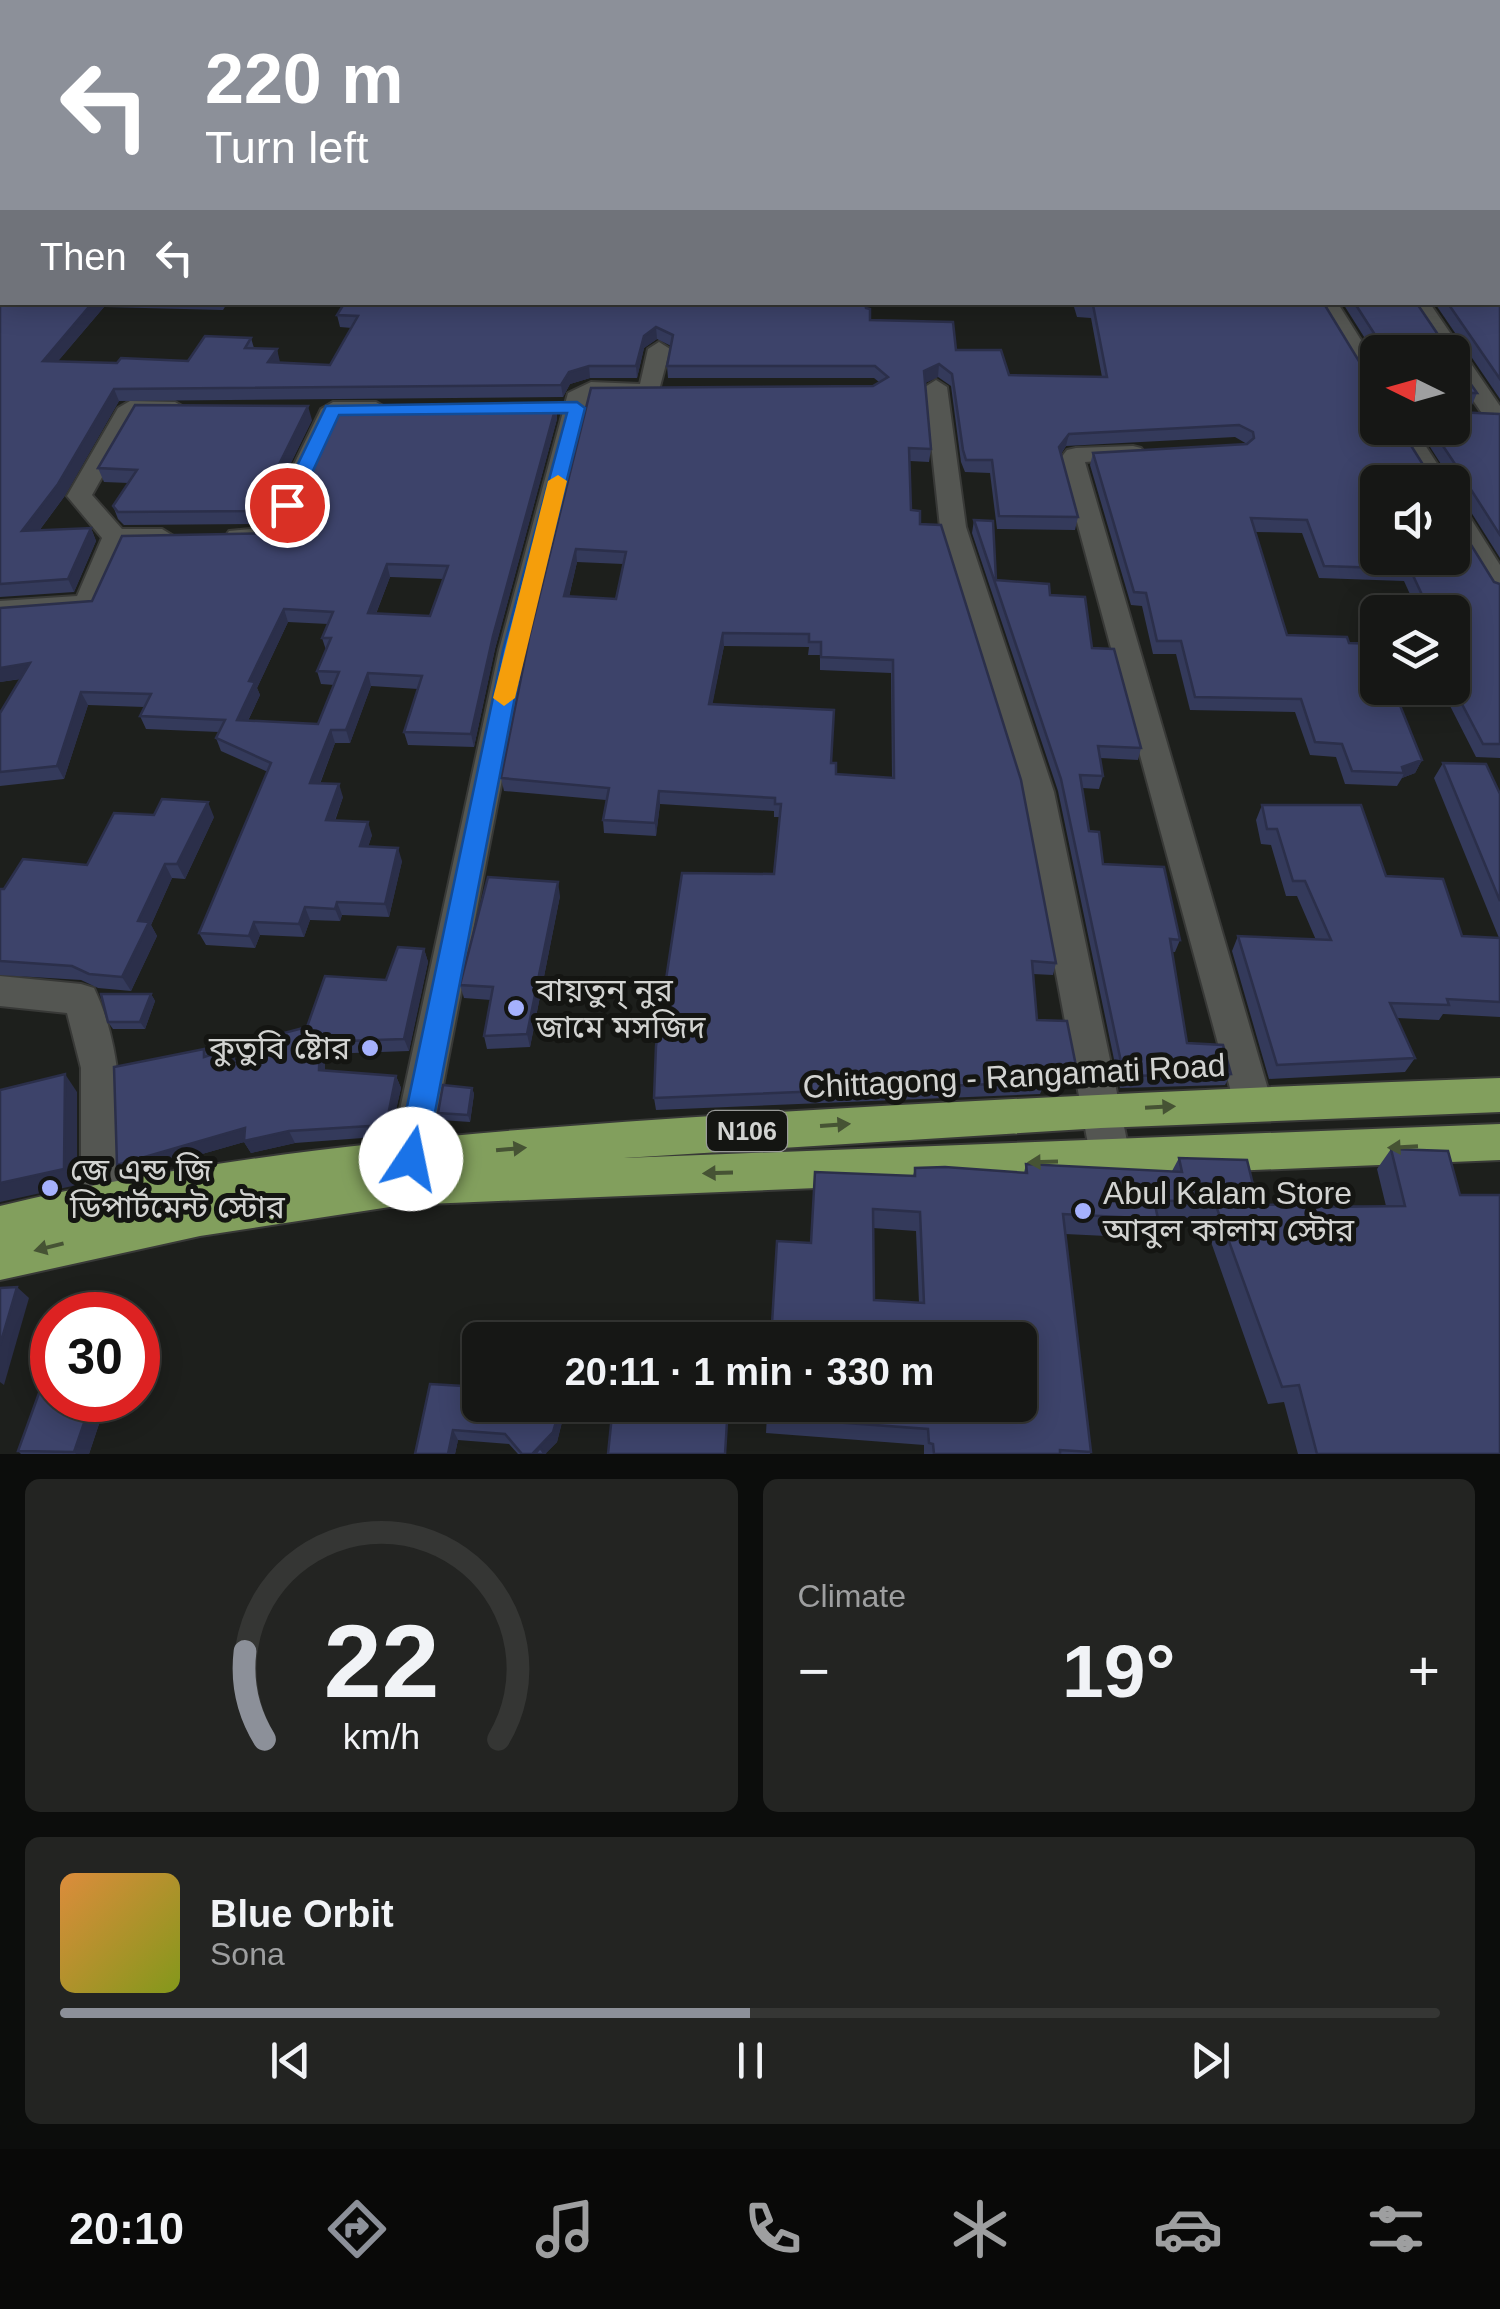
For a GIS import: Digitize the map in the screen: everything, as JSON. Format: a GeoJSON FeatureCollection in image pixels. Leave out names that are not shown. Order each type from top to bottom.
{"type":"FeatureCollection","features":[{"type":"Feature","properties":{"kind":"highway","name":"Chittagong - Rangamati Road"},"geometry":{"type":"LineString","coordinates":[[0,1226],[262,1203],[407,1172],[595,1142],[1101,1110],[1500,1095]]}},
{"type":"Feature","properties":{"kind":"highway","name":"Chittagong - Rangamati Road"},"geometry":{"type":"LineString","coordinates":[[407,1172],[1111,1160],[1500,1142]]}},
{"type":"Feature","properties":{"kind":"highway","name":"Chittagong - Rangamati Road"},"geometry":{"type":"LineString","coordinates":[[0,1259],[102,1217]]}},
{"type":"Feature","properties":{"kind":"street"},"geometry":{"type":"LineString","coordinates":[[1328,305],[1360,357]]}},
{"type":"Feature","properties":{"kind":"street"},"geometry":{"type":"LineString","coordinates":[[1420,305],[1440,335]]}},
{"type":"Feature","properties":{"kind":"street"},"geometry":{"type":"LineString","coordinates":[[650,389],[659,350]]}},
{"type":"Feature","properties":{"kind":"street"},"geometry":{"type":"LineString","coordinates":[[1470,378],[1498,417]]}},
{"type":"Feature","properties":{"kind":"street"},"geometry":{"type":"LineString","coordinates":[[936,387],[953,527],[1038,792],[1111,1160]]}},
{"type":"Feature","properties":{"kind":"street"},"geometry":{"type":"LineString","coordinates":[[407,1172],[567,408],[584,390],[687,389]]}},
{"type":"Feature","properties":{"kind":"street"},"geometry":{"type":"LineString","coordinates":[[204,409],[130,408],[79,496],[115,537],[272,536],[323,409],[408,409]]}},
{"type":"Feature","properties":{"kind":"street"},"geometry":{"type":"LineString","coordinates":[[1470,416],[1498,417]]}},
{"type":"Feature","properties":{"kind":"street"},"geometry":{"type":"LineString","coordinates":[[1166,452],[1076,455],[1072,459],[1253,1103]]}},
{"type":"Feature","properties":{"kind":"street"},"geometry":{"type":"LineString","coordinates":[[0,610],[88,604],[115,537]]}},
{"type":"Feature","properties":{"kind":"street"},"geometry":{"type":"LineString","coordinates":[[1470,538],[1500,587]]}},
{"type":"Feature","properties":{"kind":"street"},"geometry":{"type":"LineString","coordinates":[[0,991],[81,999],[100,1068],[102,1217]]}},
{"type":"Feature","properties":{"kind":"building"},"geometry":{"type":"Polygon","coordinates":[[[0,305],[90,305],[43,361],[188,361],[205,336],[251,338],[245,348],[277,349],[268,362],[330,365],[358,316],[337,315],[343,305],[866,305],[870,309],[870,320],[953,322],[956,350],[1001,350],[1009,375],[1107,377],[1093,305],[1325,305],[1360,363],[1360,445],[1411,445],[1423,465],[1360,465],[1360,567],[1324,566],[1307,520],[1251,518],[1287,635],[1347,637],[1349,643],[1360,643],[1360,705],[1400,705],[1422,760],[1402,767],[1404,773],[1352,771],[1342,744],[1315,742],[1301,699],[1195,697],[1181,641],[1157,641],[1146,593],[1134,592],[1093,453],[1247,444],[1254,438],[1253,432],[1239,425],[1069,434],[1059,447],[1078,517],[999,516],[992,460],[966,460],[952,374],[939,364],[924,371],[931,449],[909,448],[911,510],[920,511],[920,524],[941,525],[1021,780],[1056,963],[1032,961],[1037,1020],[1067,1021],[1078,1076],[1043,1075],[1044,1082],[654,1098],[656,1046],[682,873],[774,874],[781,804],[775,804],[775,798],[659,791],[655,823],[603,820],[609,788],[501,778],[529,638],[591,388],[873,386],[888,377],[875,366],[667,366],[673,335],[656,327],[644,336],[636,366],[589,366],[569,372],[561,385],[114,389],[58,484],[22,531],[91,528],[68,579],[0,584],[0,305]],[[576,549],[564,596],[616,599],[626,552],[576,549]],[[723,633],[709,704],[834,710],[831,763],[836,763],[836,774],[894,778],[893,660],[821,657],[821,642],[809,642],[809,634],[723,633]]]}},
{"type":"Feature","properties":{"kind":"building"},"geometry":{"type":"Polygon","coordinates":[[[1356,305],[1418,305],[1438,335],[1375,335],[1356,305]]]}},
{"type":"Feature","properties":{"kind":"building"},"geometry":{"type":"Polygon","coordinates":[[[1449,305],[1500,305],[1500,379],[1449,305]]]}},
{"type":"Feature","properties":{"kind":"building"},"geometry":{"type":"Polygon","coordinates":[[[135,405],[308,406],[256,511],[118,512],[113,506],[137,470],[98,468],[135,405]]]}},
{"type":"Feature","properties":{"kind":"building"},"geometry":{"type":"Polygon","coordinates":[[[556,406],[493,636],[471,734],[404,732],[422,676],[368,673],[346,730],[331,730],[310,783],[339,784],[326,820],[368,822],[360,846],[398,848],[385,904],[337,902],[335,909],[305,907],[299,924],[254,922],[249,936],[199,933],[271,763],[216,738],[225,720],[140,716],[151,694],[81,692],[57,766],[0,772],[0,713],[30,663],[0,668],[0,608],[92,601],[122,536],[277,533],[340,407],[556,406]],[[387,564],[368,613],[430,616],[448,566],[387,564]],[[284,609],[249,681],[255,682],[237,720],[318,724],[339,672],[317,671],[331,638],[322,638],[333,612],[284,609]]]}},
{"type":"Feature","properties":{"kind":"building"},"geometry":{"type":"Polygon","coordinates":[[[1470,413],[1500,414],[1500,535],[1470,488],[1470,465],[1456,465],[1442,445],[1470,445],[1470,413]]]}},
{"type":"Feature","properties":{"kind":"building"},"geometry":{"type":"Polygon","coordinates":[[[974,520],[993,521],[996,580],[1049,584],[1050,595],[1085,597],[1092,648],[1114,649],[1141,748],[1098,746],[1103,776],[1080,775],[1089,831],[1099,832],[1103,864],[1164,867],[1180,940],[1170,939],[1187,1043],[1223,1045],[1231,1074],[1124,1076],[1061,779],[974,520]]]}},
{"type":"Feature","properties":{"kind":"building"},"geometry":{"type":"Polygon","coordinates":[[[1470,543],[1494,582],[1500,584],[1500,744],[1483,744],[1463,705],[1470,705],[1470,595],[1422,595],[1413,575],[1470,575],[1470,543]]]}},
{"type":"Feature","properties":{"kind":"building"},"geometry":{"type":"Polygon","coordinates":[[[1443,763],[1486,764],[1500,794],[1500,901],[1443,763]]]}},
{"type":"Feature","properties":{"kind":"building"},"geometry":{"type":"Polygon","coordinates":[[[162,799],[208,802],[177,864],[165,864],[138,921],[149,922],[122,977],[89,974],[72,966],[0,961],[0,889],[4,889],[23,859],[87,865],[114,813],[154,815],[162,799]]]}},
{"type":"Feature","properties":{"kind":"building"},"geometry":{"type":"Polygon","coordinates":[[[1262,805],[1361,805],[1386,876],[1443,879],[1462,936],[1500,938],[1500,1002],[1447,999],[1449,1005],[1390,1003],[1415,1058],[1277,1065],[1238,936],[1331,940],[1305,881],[1293,881],[1277,829],[1267,829],[1262,805]]]}},
{"type":"Feature","properties":{"kind":"building"},"geometry":{"type":"Polygon","coordinates":[[[488,877],[558,882],[527,1034],[484,1036],[493,987],[460,985],[488,877]]]}},
{"type":"Feature","properties":{"kind":"building"},"geometry":{"type":"Polygon","coordinates":[[[398,947],[424,949],[404,1039],[320,1042],[319,1070],[396,1076],[386,1125],[289,1131],[244,1141],[245,1128],[117,1165],[114,1067],[204,1049],[204,1057],[233,1048],[234,1062],[281,1053],[284,1033],[307,1027],[325,976],[386,980],[398,947]]]}},
{"type":"Feature","properties":{"kind":"building"},"geometry":{"type":"Polygon","coordinates":[[[101,994],[151,994],[140,1022],[108,1022],[101,994]]]}},
{"type":"Feature","properties":{"kind":"building"},"geometry":{"type":"Polygon","coordinates":[[[65,1074],[64,1169],[0,1183],[0,1090],[65,1074]]]}},
{"type":"Feature","properties":{"kind":"building"},"geometry":{"type":"Polygon","coordinates":[[[443,1085],[472,1088],[468,1115],[438,1113],[443,1085]]]}},
{"type":"Feature","properties":{"kind":"building"},"geometry":{"type":"Polygon","coordinates":[[[1391,1149],[1448,1151],[1460,1195],[1500,1195],[1500,1454],[1317,1454],[1299,1385],[1282,1387],[1215,1203],[1154,1200],[1158,1219],[1063,1214],[1091,1452],[934,1454],[928,1429],[834,1422],[1037,1422],[1037,1322],[772,1322],[777,1241],[811,1243],[815,1172],[915,1176],[915,1168],[945,1167],[1027,1173],[1026,1164],[1182,1172],[1179,1158],[1247,1160],[1258,1205],[1405,1206],[1391,1149]],[[873,1209],[874,1300],[924,1303],[920,1212],[873,1209]]]}},
{"type":"Feature","properties":{"kind":"building"},"geometry":{"type":"Polygon","coordinates":[[[17,1287],[0,1345],[0,1288],[17,1287]]]}},
{"type":"Feature","properties":{"kind":"building"},"geometry":{"type":"Polygon","coordinates":[[[430,1384],[462,1386],[462,1422],[556,1422],[553,1432],[532,1454],[522,1454],[505,1434],[453,1430],[448,1454],[415,1454],[430,1384]]]}},
{"type":"Feature","properties":{"kind":"building"},"geometry":{"type":"Polygon","coordinates":[[[30,1418],[30,1422],[84,1422],[74,1452],[18,1451],[30,1418]]]}},
{"type":"Feature","properties":{"kind":"building"},"geometry":{"type":"Polygon","coordinates":[[[611,1422],[727,1422],[725,1454],[608,1454],[611,1422]]]}},
{"type":"Feature","properties":{"kind":"slow traffic"},"geometry":{"type":"LineString","coordinates":[[504,698],[558,481]]}},
{"type":"Feature","properties":{"kind":"place","name":"বায়তুন্ নুর জামে মসজিদ"},"geometry":{"type":"Point","coordinates":[516,1008]}},
{"type":"Feature","properties":{"kind":"place","name":"কুতুবি ষ্টোর"},"geometry":{"type":"Point","coordinates":[370,1048]}},
{"type":"Feature","properties":{"kind":"place","name":"জে এন্ড জি ডিপার্টমেন্ট স্টোর"},"geometry":{"type":"Point","coordinates":[50,1188]}},
{"type":"Feature","properties":{"kind":"place","name":"Abul Kalam Store আবুল কালাম স্টোর"},"geometry":{"type":"Point","coordinates":[1083,1211]}},
{"type":"Feature","properties":{"kind":"route"},"geometry":{"type":"LineString","coordinates":[[287,505],[332,410],[577,408],[514,650],[411,1159]]}}]}
